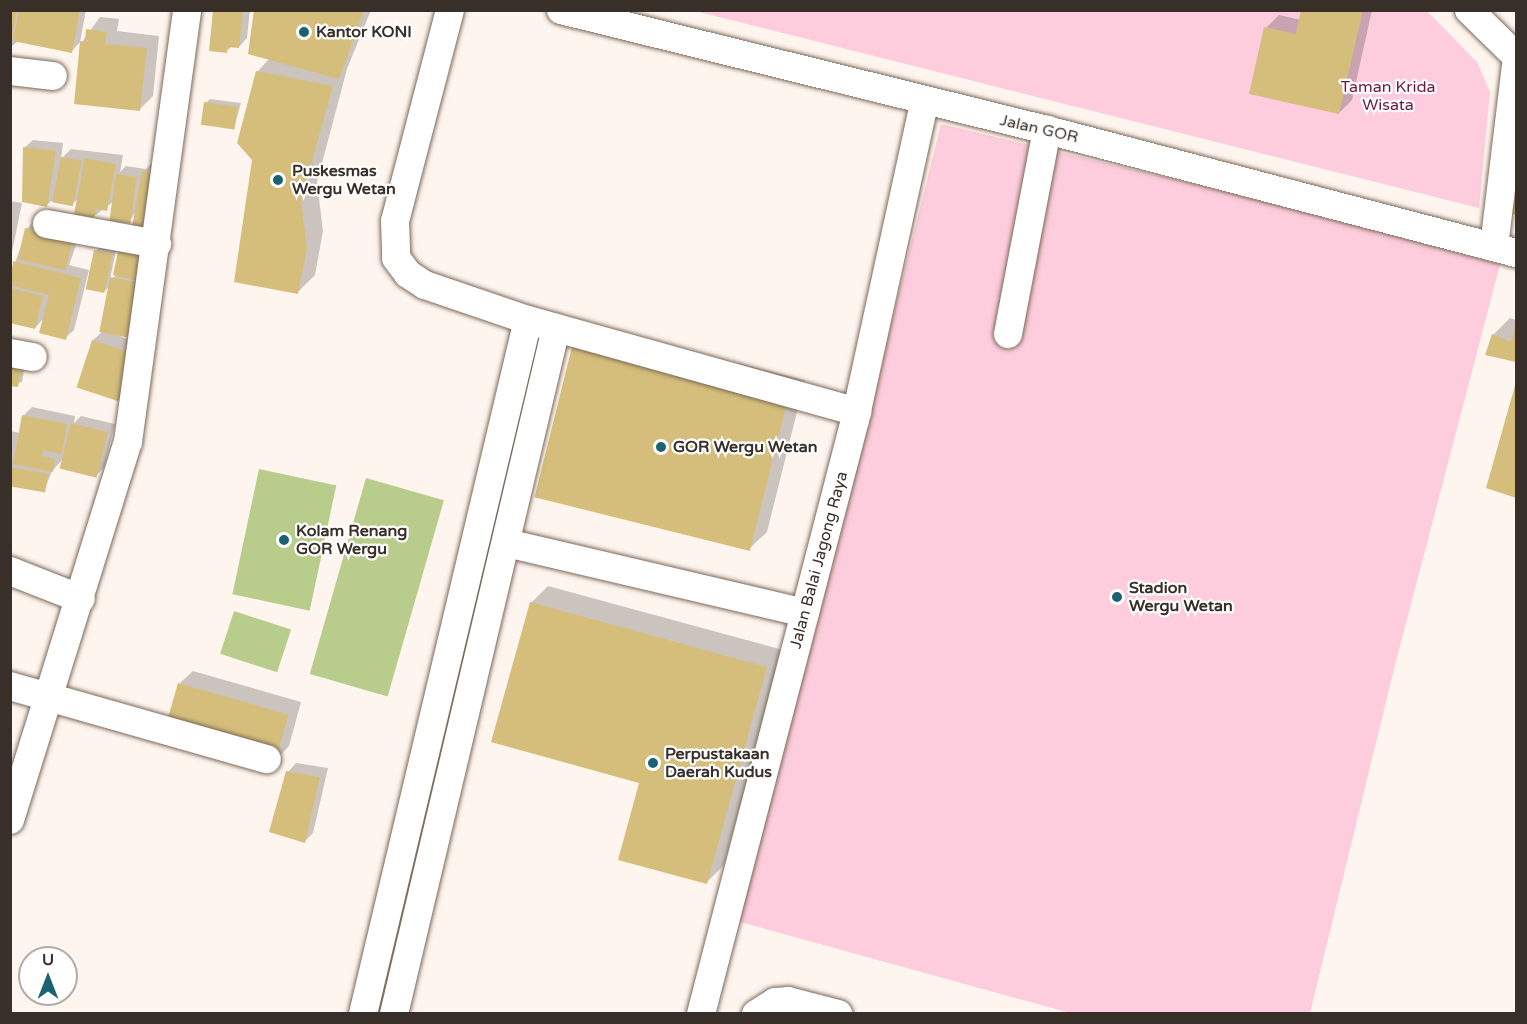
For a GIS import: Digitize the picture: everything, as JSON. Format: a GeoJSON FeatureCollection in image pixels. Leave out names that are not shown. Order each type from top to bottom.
{"type":"FeatureCollection","features":[{"type":"Feature","properties":{"kind":"street"},"geometry":{"type":"LineString","coordinates":[[10,820],[81,599],[128,442],[157,244],[187,10]]}},
{"type":"Feature","properties":{"kind":"street"},"geometry":{"type":"LineString","coordinates":[[450,10],[395,221],[396,258],[408,274],[425,285],[528,320],[857,412]]}},
{"type":"Feature","properties":{"kind":"street","name":"Jalan GOR"},"geometry":{"type":"LineString","coordinates":[[561,10],[924,103],[1047,130],[1505,250]]}},
{"type":"Feature","properties":{"kind":"street"},"geometry":{"type":"LineString","coordinates":[[1469,10],[1516,56]]}},
{"type":"Feature","properties":{"kind":"street"},"geometry":{"type":"LineString","coordinates":[[1505,250],[1516,66]]}},
{"type":"Feature","properties":{"kind":"street"},"geometry":{"type":"LineString","coordinates":[[10,71],[52,76]]}},
{"type":"Feature","properties":{"kind":"street","name":"Jalan Balai Jagong Raya"},"geometry":{"type":"LineString","coordinates":[[701,1014],[857,412],[924,103]]}},
{"type":"Feature","properties":{"kind":"street"},"geometry":{"type":"LineString","coordinates":[[1008,334],[1047,130]]}},
{"type":"Feature","properties":{"kind":"street"},"geometry":{"type":"LineString","coordinates":[[47,224],[157,244]]}},
{"type":"Feature","properties":{"kind":"street"},"geometry":{"type":"LineString","coordinates":[[363,1014],[528,320]]}},
{"type":"Feature","properties":{"kind":"street"},"geometry":{"type":"LineString","coordinates":[[394,1014],[456,740],[507,543],[556,328]]}},
{"type":"Feature","properties":{"kind":"street"},"geometry":{"type":"LineString","coordinates":[[507,543],[805,613]]}},
{"type":"Feature","properties":{"kind":"street"},"geometry":{"type":"LineString","coordinates":[[10,571],[81,599]]}},
{"type":"Feature","properties":{"kind":"street"},"geometry":{"type":"LineString","coordinates":[[10,686],[267,759]]}},
{"type":"Feature","properties":{"kind":"street"},"geometry":{"type":"LineString","coordinates":[[756,1014],[775,1002],[788,1001],[838,1014]]}},
{"type":"Feature","properties":{"kind":"green space","name":"Taman Krida Wisata"},"geometry":{"type":"Polygon","coordinates":[[[695,11],[1427,11],[1477,62],[1490,92],[1479,208],[695,11]]]}},
{"type":"Feature","properties":{"kind":"green space","name":"Stadion Wergu Wetan"},"geometry":{"type":"Polygon","coordinates":[[[941,124],[1502,257],[1394,669],[1310,1013],[1070,1013],[733,920],[841,525],[941,124]]]}},
{"type":"Feature","properties":{"kind":"shaded area","name":"Kolam Renang GOR Wergu"},"geometry":{"type":"Polygon","coordinates":[[[259,469],[336,485],[310,611],[232,594],[259,469]]]}},
{"type":"Feature","properties":{"kind":"shaded area"},"geometry":{"type":"Polygon","coordinates":[[[366,478],[444,500],[388,696],[310,674],[366,478]]]}},
{"type":"Feature","properties":{"kind":"shaded area"},"geometry":{"type":"Polygon","coordinates":[[[234,611],[291,630],[277,672],[220,654],[234,611]]]}},
{"type":"Feature","properties":{"kind":"building"},"geometry":{"type":"Polygon","coordinates":[[[10,10],[17,10],[12,38],[10,38],[10,10]]]}},
{"type":"Feature","properties":{"kind":"building"},"geometry":{"type":"Polygon","coordinates":[[[19,10],[80,10],[72,53],[13,41],[19,10]]]}},
{"type":"Feature","properties":{"kind":"building"},"geometry":{"type":"Polygon","coordinates":[[[213,10],[243,10],[239,48],[227,47],[227,53],[209,51],[213,10]]]}},
{"type":"Feature","properties":{"kind":"building","name":"Kantor KONI"},"geometry":{"type":"Polygon","coordinates":[[[254,10],[364,10],[339,79],[248,54],[254,10]]]}},
{"type":"Feature","properties":{"kind":"building"},"geometry":{"type":"Polygon","coordinates":[[[1301,10],[1363,10],[1339,114],[1249,94],[1264,27],[1296,34],[1301,10]]]}},
{"type":"Feature","properties":{"kind":"building"},"geometry":{"type":"Polygon","coordinates":[[[86,29],[107,32],[105,44],[147,48],[140,111],[74,104],[80,41],[85,42],[86,29]]]}},
{"type":"Feature","properties":{"kind":"building","name":"Puskesmas Wergu Wetan"},"geometry":{"type":"Polygon","coordinates":[[[256,71],[333,86],[301,200],[307,249],[298,294],[234,282],[252,160],[237,143],[256,71]]]}},
{"type":"Feature","properties":{"kind":"building"},"geometry":{"type":"Polygon","coordinates":[[[204,102],[238,107],[234,130],[201,125],[204,102]]]}},
{"type":"Feature","properties":{"kind":"building"},"geometry":{"type":"Polygon","coordinates":[[[23,147],[56,151],[47,207],[22,202],[23,147]]]}},
{"type":"Feature","properties":{"kind":"building"},"geometry":{"type":"Polygon","coordinates":[[[61,157],[82,161],[73,206],[52,202],[61,157]]]}},
{"type":"Feature","properties":{"kind":"building"},"geometry":{"type":"Polygon","coordinates":[[[85,158],[116,164],[107,211],[96,209],[94,218],[74,214],[85,158]]]}},
{"type":"Feature","properties":{"kind":"building"},"geometry":{"type":"Polygon","coordinates":[[[142,171],[159,174],[149,228],[132,225],[142,171]]]}},
{"type":"Feature","properties":{"kind":"building"},"geometry":{"type":"Polygon","coordinates":[[[116,174],[137,177],[130,223],[109,221],[116,174]]]}},
{"type":"Feature","properties":{"kind":"building"},"geometry":{"type":"Polygon","coordinates":[[[1516,195],[1516,215],[1511,213],[1516,195]]]}},
{"type":"Feature","properties":{"kind":"building"},"geometry":{"type":"Polygon","coordinates":[[[25,228],[73,239],[66,270],[18,259],[25,228]]]}},
{"type":"Feature","properties":{"kind":"building"},"geometry":{"type":"Polygon","coordinates":[[[120,242],[154,249],[147,283],[113,275],[120,242]]]}},
{"type":"Feature","properties":{"kind":"building"},"geometry":{"type":"Polygon","coordinates":[[[94,250],[113,254],[104,293],[86,289],[94,250]]]}},
{"type":"Feature","properties":{"kind":"building"},"geometry":{"type":"Polygon","coordinates":[[[13,261],[81,278],[66,340],[39,333],[49,295],[10,285],[13,261]]]}},
{"type":"Feature","properties":{"kind":"building"},"geometry":{"type":"Polygon","coordinates":[[[110,277],[150,285],[140,340],[99,332],[110,277]]]}},
{"type":"Feature","properties":{"kind":"building"},"geometry":{"type":"Polygon","coordinates":[[[10,288],[43,296],[35,329],[10,323],[10,288]]]}},
{"type":"Feature","properties":{"kind":"building"},"geometry":{"type":"Polygon","coordinates":[[[1516,323],[1516,362],[1485,355],[1492,334],[1511,342],[1516,323]]]}},
{"type":"Feature","properties":{"kind":"building"},"geometry":{"type":"Polygon","coordinates":[[[92,340],[134,354],[118,401],[77,388],[92,340]]]}},
{"type":"Feature","properties":{"kind":"building","name":"GOR Wergu Wetan"},"geometry":{"type":"Polygon","coordinates":[[[573,343],[788,397],[750,551],[535,497],[573,343]]]}},
{"type":"Feature","properties":{"kind":"building"},"geometry":{"type":"Polygon","coordinates":[[[10,355],[24,358],[18,387],[10,386],[10,355]]]}},
{"type":"Feature","properties":{"kind":"building"},"geometry":{"type":"Polygon","coordinates":[[[1516,382],[1516,498],[1486,488],[1516,382]]]}},
{"type":"Feature","properties":{"kind":"building"},"geometry":{"type":"Polygon","coordinates":[[[22,415],[67,424],[62,454],[43,450],[42,456],[55,459],[53,472],[13,464],[22,415]]]}},
{"type":"Feature","properties":{"kind":"building"},"geometry":{"type":"Polygon","coordinates":[[[71,423],[108,432],[97,478],[60,469],[71,423]]]}},
{"type":"Feature","properties":{"kind":"building"},"geometry":{"type":"Polygon","coordinates":[[[10,467],[48,474],[45,492],[10,486],[10,467]]]}},
{"type":"Feature","properties":{"kind":"building","name":"Perpustakaan Daerah Kudus"},"geometry":{"type":"Polygon","coordinates":[[[530,602],[767,667],[707,884],[618,860],[639,783],[491,742],[530,602]]]}},
{"type":"Feature","properties":{"kind":"building"},"geometry":{"type":"Polygon","coordinates":[[[178,683],[289,715],[276,757],[166,725],[178,683]]]}},
{"type":"Feature","properties":{"kind":"building"},"geometry":{"type":"Polygon","coordinates":[[[286,771],[320,777],[305,843],[269,832],[286,771]]]}},
{"type":"Feature","properties":{"kind":"place","name":"Kantor KONI"},"geometry":{"type":"Point","coordinates":[304,32]}},
{"type":"Feature","properties":{"kind":"place","name":"Puskesmas Wergu Wetan"},"geometry":{"type":"Point","coordinates":[278,180]}},
{"type":"Feature","properties":{"kind":"place","name":"GOR Wergu Wetan"},"geometry":{"type":"Point","coordinates":[661,447]}},
{"type":"Feature","properties":{"kind":"place","name":"Kolam Renang GOR Wergu"},"geometry":{"type":"Point","coordinates":[284,540]}},
{"type":"Feature","properties":{"kind":"place","name":"Stadion Wergu Wetan"},"geometry":{"type":"Point","coordinates":[1117,597]}},
{"type":"Feature","properties":{"kind":"place","name":"Perpustakaan Daerah Kudus"},"geometry":{"type":"Point","coordinates":[653,763]}}]}
